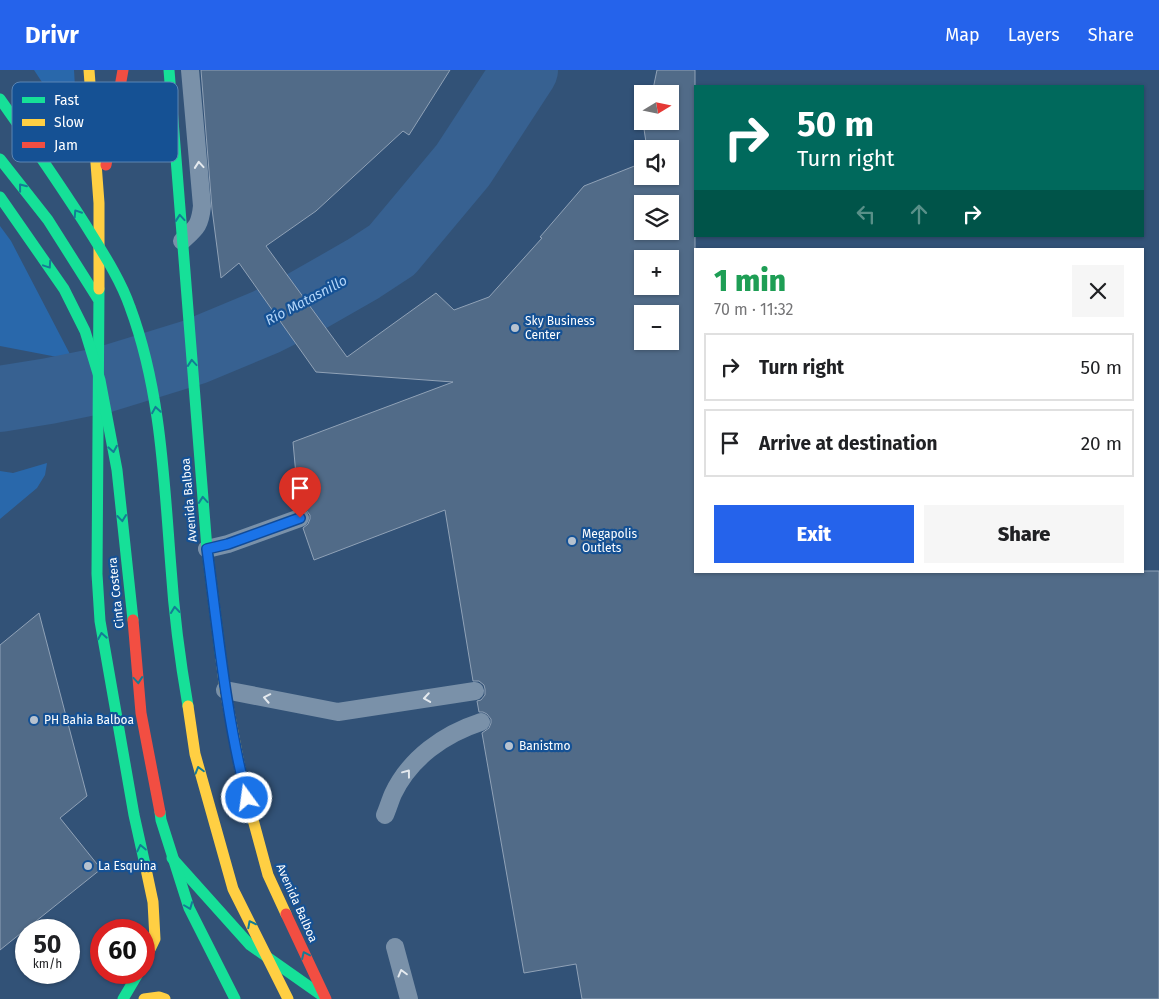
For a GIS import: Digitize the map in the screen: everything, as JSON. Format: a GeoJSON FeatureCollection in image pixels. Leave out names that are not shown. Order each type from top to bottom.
{"type":"FeatureCollection","features":[{"type":"Feature","properties":{"kind":"main road","name":"Avenida Balboa"},"geometry":{"type":"LineString","coordinates":[[0,99],[12,116]]}},
{"type":"Feature","properties":{"kind":"main road"},"geometry":{"type":"LineString","coordinates":[[0,159],[48,220],[98,303]]}},
{"type":"Feature","properties":{"kind":"main road","name":"Avenida Balboa"},"geometry":{"type":"LineString","coordinates":[[44,162],[108,261],[130,306],[148,364],[163,458],[171,570],[180,658],[195,754],[233,889],[288,999]]}},
{"type":"Feature","properties":{"kind":"main road"},"geometry":{"type":"LineString","coordinates":[[96,162],[99,203],[97,574],[100,621],[134,815],[154,902],[154,919]]}},
{"type":"Feature","properties":{"kind":"main road"},"geometry":{"type":"LineString","coordinates":[[99,203],[106,162]]}},
{"type":"Feature","properties":{"kind":"main road","name":"Avenida Balboa"},"geometry":{"type":"LineString","coordinates":[[176,162],[207,549],[225,690],[242,779],[268,875],[326,998]]}},
{"type":"Feature","properties":{"kind":"main road","name":"Cinta Costera"},"geometry":{"type":"LineString","coordinates":[[0,196],[64,289],[85,332],[100,380],[116,470],[130,590],[141,712],[161,820],[189,908],[235,999]]}},
{"type":"Feature","properties":{"kind":"main road"},"geometry":{"type":"LineString","coordinates":[[134,815],[250,945],[326,998]]}},
{"type":"Feature","properties":{"kind":"main road"},"geometry":{"type":"LineString","coordinates":[[123,999],[132,984]]}},
{"type":"Feature","properties":{"kind":"main road"},"geometry":{"type":"LineString","coordinates":[[144,999],[159,997],[165,999]]}},
{"type":"Feature","properties":{"kind":"lane"},"geometry":{"type":"LineString","coordinates":[[182,241],[201,221],[202,206],[190,70]]}},
{"type":"Feature","properties":{"kind":"lane"},"geometry":{"type":"LineString","coordinates":[[207,549],[228,544],[300,518]]}},
{"type":"Feature","properties":{"kind":"lane"},"geometry":{"type":"LineString","coordinates":[[225,690],[338,712],[475,691]]}},
{"type":"Feature","properties":{"kind":"lane"},"geometry":{"type":"LineString","coordinates":[[385,816],[394,793],[407,772],[419,758],[447,736],[481,722]]}},
{"type":"Feature","properties":{"kind":"lane"},"geometry":{"type":"LineString","coordinates":[[396,947],[410,999]]}},
{"type":"Feature","properties":{"kind":"shaded area"},"geometry":{"type":"Polygon","coordinates":[[[34,70],[74,70],[75,82],[42,82],[34,70]]]}},
{"type":"Feature","properties":{"kind":"shaded area"},"geometry":{"type":"Polygon","coordinates":[[[0,226],[11,241],[73,360],[0,346],[0,226]]]}},
{"type":"Feature","properties":{"kind":"shaded area"},"geometry":{"type":"Polygon","coordinates":[[[47,463],[45,475],[37,488],[0,519],[0,471],[13,473],[47,463]]]}},
{"type":"Feature","properties":{"kind":"building","name":"Megapolis Outlets"},"geometry":{"type":"Polygon","coordinates":[[[201,70],[450,70],[409,135],[403,131],[316,211],[266,246],[347,357],[436,293],[454,310],[489,297],[542,238],[540,237],[584,186],[634,166],[634,185],[679,185],[679,140],[646,140],[644,130],[679,130],[679,85],[654,85],[657,70],[695,70],[694,573],[1144,573],[1144,571],[1159,571],[1159,999],[582,999],[576,964],[524,973],[482,733],[489,728],[491,719],[487,714],[479,712],[477,701],[481,700],[485,695],[485,689],[484,685],[479,681],[473,681],[445,510],[314,560],[303,528],[308,524],[310,515],[306,510],[299,508],[293,442],[453,382],[316,372],[239,263],[221,278],[212,209],[201,70]]]}},
{"type":"Feature","properties":{"kind":"building","name":"PH Bahia Balboa"},"geometry":{"type":"Polygon","coordinates":[[[39,613],[87,796],[60,818],[101,869],[39,919],[15,919],[15,938],[0,950],[0,645],[39,613]]]}},
{"type":"Feature","properties":{"kind":"waterway","name":"Río Matasnillo"},"geometry":{"type":"LineString","coordinates":[[0,399],[103,380],[194,352],[266,322],[363,269],[392,250],[463,165],[525,70]]}},
{"type":"Feature","properties":{"kind":"traffic: fast"},"geometry":{"type":"LineString","coordinates":[[169,70],[170,82]]}},
{"type":"Feature","properties":{"kind":"traffic: fast"},"geometry":{"type":"LineString","coordinates":[[0,99],[12,116]]}},
{"type":"Feature","properties":{"kind":"traffic: fast"},"geometry":{"type":"LineString","coordinates":[[0,159],[48,220],[98,299]]}},
{"type":"Feature","properties":{"kind":"traffic: fast"},"geometry":{"type":"LineString","coordinates":[[44,162],[110,264],[126,296],[140,338],[155,403],[160,436],[172,585],[188,706]]}},
{"type":"Feature","properties":{"kind":"traffic: fast"},"geometry":{"type":"LineString","coordinates":[[176,162],[207,549],[221,659]]}},
{"type":"Feature","properties":{"kind":"traffic: fast"},"geometry":{"type":"LineString","coordinates":[[0,197],[64,289],[85,331],[100,380],[117,470],[133,620]]}},
{"type":"Feature","properties":{"kind":"traffic: fast"},"geometry":{"type":"LineString","coordinates":[[99,289],[97,574],[100,621],[134,815],[146,869]]}},
{"type":"Feature","properties":{"kind":"traffic: fast"},"geometry":{"type":"LineString","coordinates":[[160,812],[189,908],[235,999]]}},
{"type":"Feature","properties":{"kind":"traffic: fast"},"geometry":{"type":"LineString","coordinates":[[172,858],[250,945],[324,997]]}},
{"type":"Feature","properties":{"kind":"traffic: fast"},"geometry":{"type":"LineString","coordinates":[[123,999],[132,984]]}},
{"type":"Feature","properties":{"kind":"traffic: slow"},"geometry":{"type":"LineString","coordinates":[[89,70],[90,82]]}},
{"type":"Feature","properties":{"kind":"traffic: slow"},"geometry":{"type":"LineString","coordinates":[[96,162],[99,203],[99,289]]}},
{"type":"Feature","properties":{"kind":"traffic: slow"},"geometry":{"type":"LineString","coordinates":[[221,659],[242,779],[268,875],[286,914]]}},
{"type":"Feature","properties":{"kind":"traffic: slow"},"geometry":{"type":"LineString","coordinates":[[188,706],[195,754],[233,889],[288,999]]}},
{"type":"Feature","properties":{"kind":"traffic: slow"},"geometry":{"type":"LineString","coordinates":[[146,869],[153,902],[154,919]]}},
{"type":"Feature","properties":{"kind":"traffic: slow"},"geometry":{"type":"LineString","coordinates":[[144,999],[159,997],[165,999]]}},
{"type":"Feature","properties":{"kind":"traffic: jam"},"geometry":{"type":"LineString","coordinates":[[121,82],[123,70]]}},
{"type":"Feature","properties":{"kind":"traffic: jam"},"geometry":{"type":"LineString","coordinates":[[133,620],[141,713],[160,812]]}},
{"type":"Feature","properties":{"kind":"traffic: jam"},"geometry":{"type":"LineString","coordinates":[[286,914],[326,999]]}},
{"type":"Feature","properties":{"kind":"place","name":"Sky Business Center"},"geometry":{"type":"Point","coordinates":[515,328]}},
{"type":"Feature","properties":{"kind":"place","name":"Megapolis Outlets"},"geometry":{"type":"Point","coordinates":[572,541]}},
{"type":"Feature","properties":{"kind":"place","name":"PH Bahia Balboa"},"geometry":{"type":"Point","coordinates":[34,720]}},
{"type":"Feature","properties":{"kind":"place","name":"Banistmo"},"geometry":{"type":"Point","coordinates":[509,746]}},
{"type":"Feature","properties":{"kind":"place","name":"La Esquina"},"geometry":{"type":"Point","coordinates":[88,866]}},
{"type":"Feature","properties":{"kind":"route"},"geometry":{"type":"LineString","coordinates":[[247,798],[225,690],[207,549],[228,544],[300,518]]}}]}
